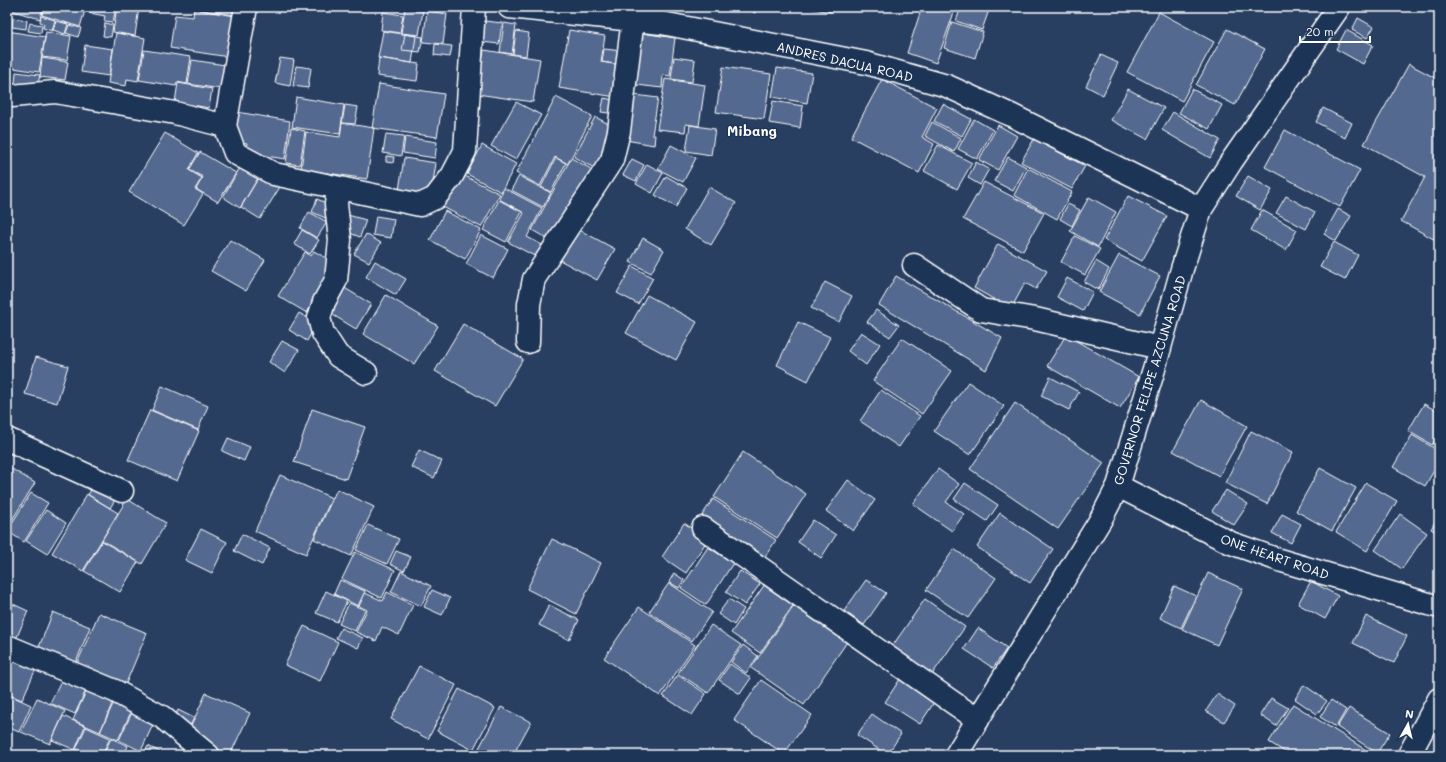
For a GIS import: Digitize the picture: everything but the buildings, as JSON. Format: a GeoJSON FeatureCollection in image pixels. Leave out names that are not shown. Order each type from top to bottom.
{"type":"FeatureCollection","features":[{"type":"Feature","properties":{"kind":"street"},"geometry":{"type":"LineString","coordinates":[[246,7],[225,126],[235,153],[274,174],[338,189],[420,205],[435,198],[452,176],[465,151],[474,7]]}},
{"type":"Feature","properties":{"kind":"street","name":"ANDRES DACUA ROAD"},"geometry":{"type":"LineString","coordinates":[[510,7],[633,19],[667,15],[866,63],[947,86],[1013,116],[1201,209]]}},
{"type":"Feature","properties":{"kind":"street","name":"GOVERNOR FELIPE AZCUNA ROAD"},"geometry":{"type":"LineString","coordinates":[[956,755],[1101,520],[1118,486],[1201,209],[1231,162],[1339,7]]}},
{"type":"Feature","properties":{"kind":"street"},"geometry":{"type":"LineString","coordinates":[[528,342],[529,304],[534,279],[612,160],[619,131],[633,19]]}},
{"type":"Feature","properties":{"kind":"street"},"geometry":{"type":"LineString","coordinates":[[12,96],[55,92],[175,113],[225,126]]}},
{"type":"Feature","properties":{"kind":"street"},"geometry":{"type":"LineString","coordinates":[[338,189],[336,204],[340,240],[336,280],[324,302],[319,318],[324,333],[338,356],[366,373]]}},
{"type":"Feature","properties":{"kind":"street"},"geometry":{"type":"LineString","coordinates":[[914,265],[981,310],[1035,318],[1160,348]]}},
{"type":"Feature","properties":{"kind":"street"},"geometry":{"type":"LineString","coordinates":[[7,439],[122,491]]}},
{"type":"Feature","properties":{"kind":"street","name":"ONE HEART ROAD"},"geometry":{"type":"LineString","coordinates":[[1118,486],[1231,543],[1278,560],[1439,607]]}},
{"type":"Feature","properties":{"kind":"street"},"geometry":{"type":"LineString","coordinates":[[703,528],[978,720]]}},
{"type":"Feature","properties":{"kind":"street"},"geometry":{"type":"LineString","coordinates":[[7,646],[115,691],[162,717],[208,755]]}},
{"type":"Feature","properties":{"kind":"street"},"geometry":{"type":"LineString","coordinates":[[1409,755],[1439,699]]}},
{"type":"Feature","properties":{"kind":"district","name":"Mibang"},"geometry":{"type":"Point","coordinates":[752,130]}}]}
